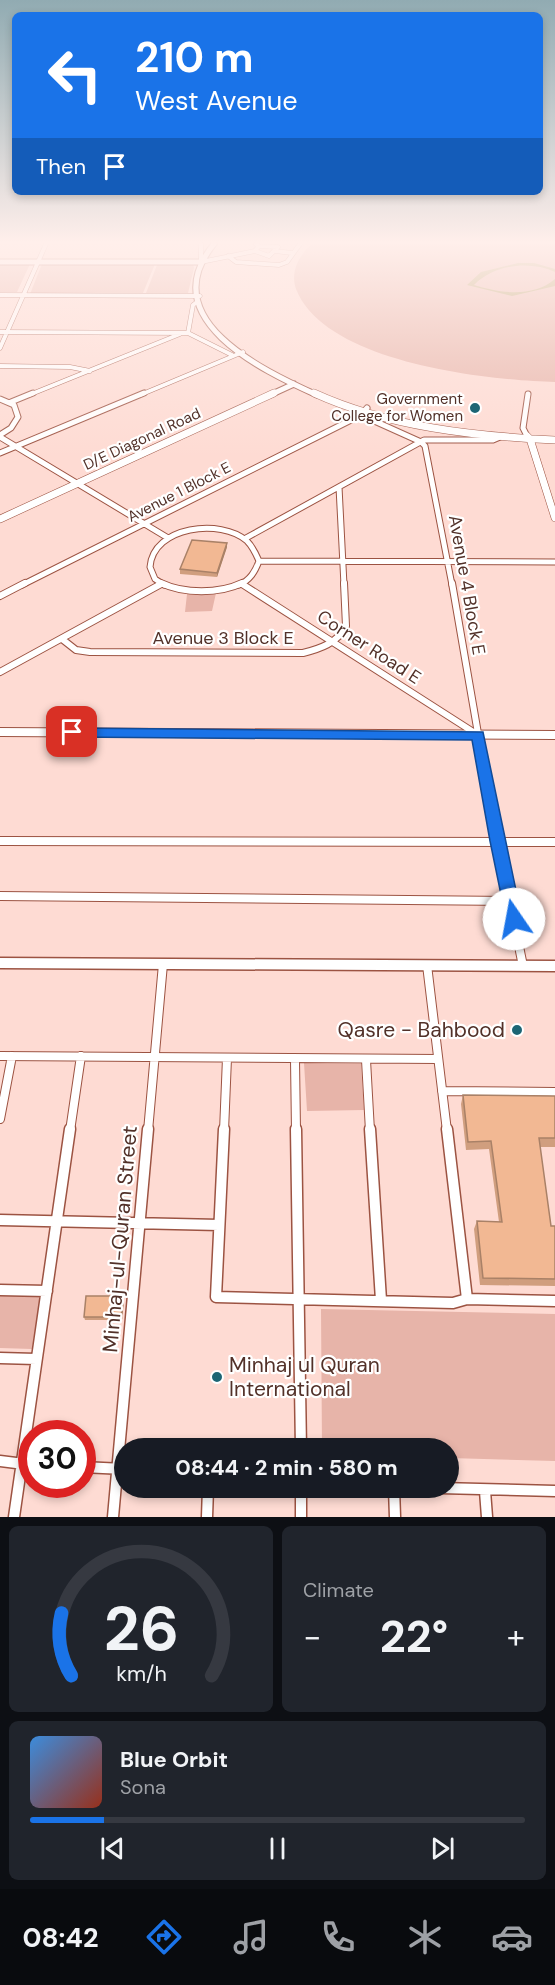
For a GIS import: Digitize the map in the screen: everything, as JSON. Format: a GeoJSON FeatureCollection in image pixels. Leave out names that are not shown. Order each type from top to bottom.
{"type":"FeatureCollection","features":[{"type":"Feature","properties":{"kind":"street"},"geometry":{"type":"LineString","coordinates":[[0,348],[15,315]]}},
{"type":"Feature","properties":{"kind":"street"},"geometry":{"type":"LineString","coordinates":[[188,333],[191,315]]}},
{"type":"Feature","properties":{"kind":"street"},"geometry":{"type":"LineString","coordinates":[[208,315],[237,354]]}},
{"type":"Feature","properties":{"kind":"street"},"geometry":{"type":"LineString","coordinates":[[0,332],[188,333],[237,354],[294,384],[364,411],[421,442]]}},
{"type":"Feature","properties":{"kind":"street"},"geometry":{"type":"LineString","coordinates":[[0,399],[11,402],[180,334]]}},
{"type":"Feature","properties":{"kind":"street"},"geometry":{"type":"LineString","coordinates":[[0,453],[237,354]]}},
{"type":"Feature","properties":{"kind":"street"},"geometry":{"type":"LineString","coordinates":[[0,366],[70,367],[90,371]]}},
{"type":"Feature","properties":{"kind":"street","name":"D/E Diagonal Road"},"geometry":{"type":"LineString","coordinates":[[0,519],[294,384]]}},
{"type":"Feature","properties":{"kind":"street"},"geometry":{"type":"LineString","coordinates":[[528,394],[523,428],[529,438],[555,518]]}},
{"type":"Feature","properties":{"kind":"street"},"geometry":{"type":"LineString","coordinates":[[11,402],[16,409],[17,421],[0,436],[168,538]]}},
{"type":"Feature","properties":{"kind":"street"},"geometry":{"type":"LineString","coordinates":[[364,411],[431,426],[500,437],[555,439]]}},
{"type":"Feature","properties":{"kind":"street"},"geometry":{"type":"LineString","coordinates":[[364,411],[529,438]]}},
{"type":"Feature","properties":{"kind":"street","name":"Avenue 1 Block E"},"geometry":{"type":"LineString","coordinates":[[0,596],[364,411]]}},
{"type":"Feature","properties":{"kind":"street"},"geometry":{"type":"LineString","coordinates":[[246,538],[421,442],[427,440],[496,440],[500,437]]}},
{"type":"Feature","properties":{"kind":"street","name":"Avenue 4 Block E"},"geometry":{"type":"LineString","coordinates":[[421,442],[425,446],[448,562],[497,841],[523,966]]}},
{"type":"Feature","properties":{"kind":"street"},"geometry":{"type":"LineString","coordinates":[[331,640],[343,633],[346,626],[339,487]]}},
{"type":"Feature","properties":{"kind":"street"},"geometry":{"type":"LineString","coordinates":[[209,529],[229,532],[246,538],[259,561],[252,575],[242,584],[230,588],[204,590],[171,588],[161,584],[151,574],[149,559],[154,549],[168,538],[188,531],[209,529]]}},
{"type":"Feature","properties":{"kind":"street"},"geometry":{"type":"LineString","coordinates":[[259,561],[555,562]]}},
{"type":"Feature","properties":{"kind":"street"},"geometry":{"type":"LineString","coordinates":[[0,672],[161,584]]}},
{"type":"Feature","properties":{"kind":"street","name":"Corner Road E"},"geometry":{"type":"LineString","coordinates":[[242,584],[478,735]]}},
{"type":"Feature","properties":{"kind":"street","name":"Avenue 3 Block E"},"geometry":{"type":"LineString","coordinates":[[62,639],[76,650],[90,652],[296,654],[317,651],[331,640]]}},
{"type":"Feature","properties":{"kind":"street"},"geometry":{"type":"LineString","coordinates":[[0,732],[555,735]]}},
{"type":"Feature","properties":{"kind":"street"},"geometry":{"type":"LineString","coordinates":[[0,841],[555,842]]}},
{"type":"Feature","properties":{"kind":"street"},"geometry":{"type":"LineString","coordinates":[[0,896],[510,901]]}},
{"type":"Feature","properties":{"kind":"street"},"geometry":{"type":"LineString","coordinates":[[0,963],[555,966]]}},
{"type":"Feature","properties":{"kind":"street","name":"Minhaj-ul-Quran Street"},"geometry":{"type":"LineString","coordinates":[[123,1438],[153,1057],[164,964]]}},
{"type":"Feature","properties":{"kind":"street"},"geometry":{"type":"LineString","coordinates":[[427,965],[467,1299]]}},
{"type":"Feature","properties":{"kind":"street"},"geometry":{"type":"LineString","coordinates":[[0,1056],[295,1060],[438,1059]]}},
{"type":"Feature","properties":{"kind":"street"},"geometry":{"type":"LineString","coordinates":[[0,1119],[12,1056]]}},
{"type":"Feature","properties":{"kind":"street"},"geometry":{"type":"LineString","coordinates":[[31,1420],[36,1359],[59,1221],[81,1056]]}},
{"type":"Feature","properties":{"kind":"street"},"geometry":{"type":"LineString","coordinates":[[227,1058],[216,1297],[453,1303],[467,1299],[555,1301]]}},
{"type":"Feature","properties":{"kind":"street"},"geometry":{"type":"LineString","coordinates":[[295,1060],[300,1438]]}},
{"type":"Feature","properties":{"kind":"street"},"geometry":{"type":"LineString","coordinates":[[366,1060],[381,1300]]}},
{"type":"Feature","properties":{"kind":"street"},"geometry":{"type":"LineString","coordinates":[[442,1091],[555,1092]]}},
{"type":"Feature","properties":{"kind":"street"},"geometry":{"type":"LineString","coordinates":[[0,1220],[219,1225]]}},
{"type":"Feature","properties":{"kind":"street"},"geometry":{"type":"LineString","coordinates":[[0,1290],[47,1291]]}},
{"type":"Feature","properties":{"kind":"street"},"geometry":{"type":"LineString","coordinates":[[0,1358],[36,1359]]}},
{"type":"Feature","properties":{"kind":"street"},"geometry":{"type":"LineString","coordinates":[[0,1461],[18,1464]]}},
{"type":"Feature","properties":{"kind":"street"},"geometry":{"type":"LineString","coordinates":[[96,1468],[114,1469]]}},
{"type":"Feature","properties":{"kind":"street"},"geometry":{"type":"LineString","coordinates":[[459,1489],[555,1491]]}},
{"type":"Feature","properties":{"kind":"street"},"geometry":{"type":"LineString","coordinates":[[485,1491],[487,1517]]}},
{"type":"Feature","properties":{"kind":"street"},"geometry":{"type":"LineString","coordinates":[[14,1517],[19,1498]]}},
{"type":"Feature","properties":{"kind":"street","name":"Minhaj-ul-Quran Street"},"geometry":{"type":"LineString","coordinates":[[113,1517],[116,1498]]}},
{"type":"Feature","properties":{"kind":"street"},"geometry":{"type":"LineString","coordinates":[[207,1517],[208,1498]]}},
{"type":"Feature","properties":{"kind":"street"},"geometry":{"type":"LineString","coordinates":[[301,1498],[301,1517]]}},
{"type":"Feature","properties":{"kind":"street"},"geometry":{"type":"LineString","coordinates":[[394,1498],[395,1517]]}},
{"type":"Feature","properties":{"kind":"shaded area"},"geometry":{"type":"Polygon","coordinates":[[[314,315],[555,315],[555,382],[450,371],[372,350],[339,334],[314,315]]]}},
{"type":"Feature","properties":{"kind":"shaded area"},"geometry":{"type":"Polygon","coordinates":[[[192,592],[216,593],[212,611],[185,612],[187,594],[192,592]]]}},
{"type":"Feature","properties":{"kind":"shaded area"},"geometry":{"type":"Polygon","coordinates":[[[304,1063],[361,1064],[364,1110],[307,1111],[304,1063]]]}},
{"type":"Feature","properties":{"kind":"shaded area"},"geometry":{"type":"Polygon","coordinates":[[[0,1294],[41,1295],[32,1349],[0,1348],[0,1294]]]}},
{"type":"Feature","properties":{"kind":"shaded area"},"geometry":{"type":"Polygon","coordinates":[[[321,1309],[555,1314],[555,1461],[459,1458],[459,1438],[322,1438],[321,1309]]]}},
{"type":"Feature","properties":{"kind":"building"},"geometry":{"type":"Polygon","coordinates":[[[192,540],[227,543],[217,573],[180,569],[192,540]]]}},
{"type":"Feature","properties":{"kind":"building"},"geometry":{"type":"Polygon","coordinates":[[[463,1095],[555,1096],[555,1138],[539,1138],[551,1226],[555,1226],[555,1279],[483,1278],[477,1221],[502,1222],[491,1141],[468,1142],[463,1095]]]}},
{"type":"Feature","properties":{"kind":"building"},"geometry":{"type":"Polygon","coordinates":[[[86,1296],[123,1296],[121,1317],[84,1317],[86,1296]]]}},
{"type":"Feature","properties":{"kind":"place","name":"Government College for Women"},"geometry":{"type":"Point","coordinates":[475,408]}},
{"type":"Feature","properties":{"kind":"place","name":"Qasre - Bahbood"},"geometry":{"type":"Point","coordinates":[517,1030]}},
{"type":"Feature","properties":{"kind":"place","name":"Minhaj ul Quran International"},"geometry":{"type":"Point","coordinates":[217,1377]}},
{"type":"Feature","properties":{"kind":"route"},"geometry":{"type":"LineString","coordinates":[[72,732],[478,735],[514,919]]}}]}
